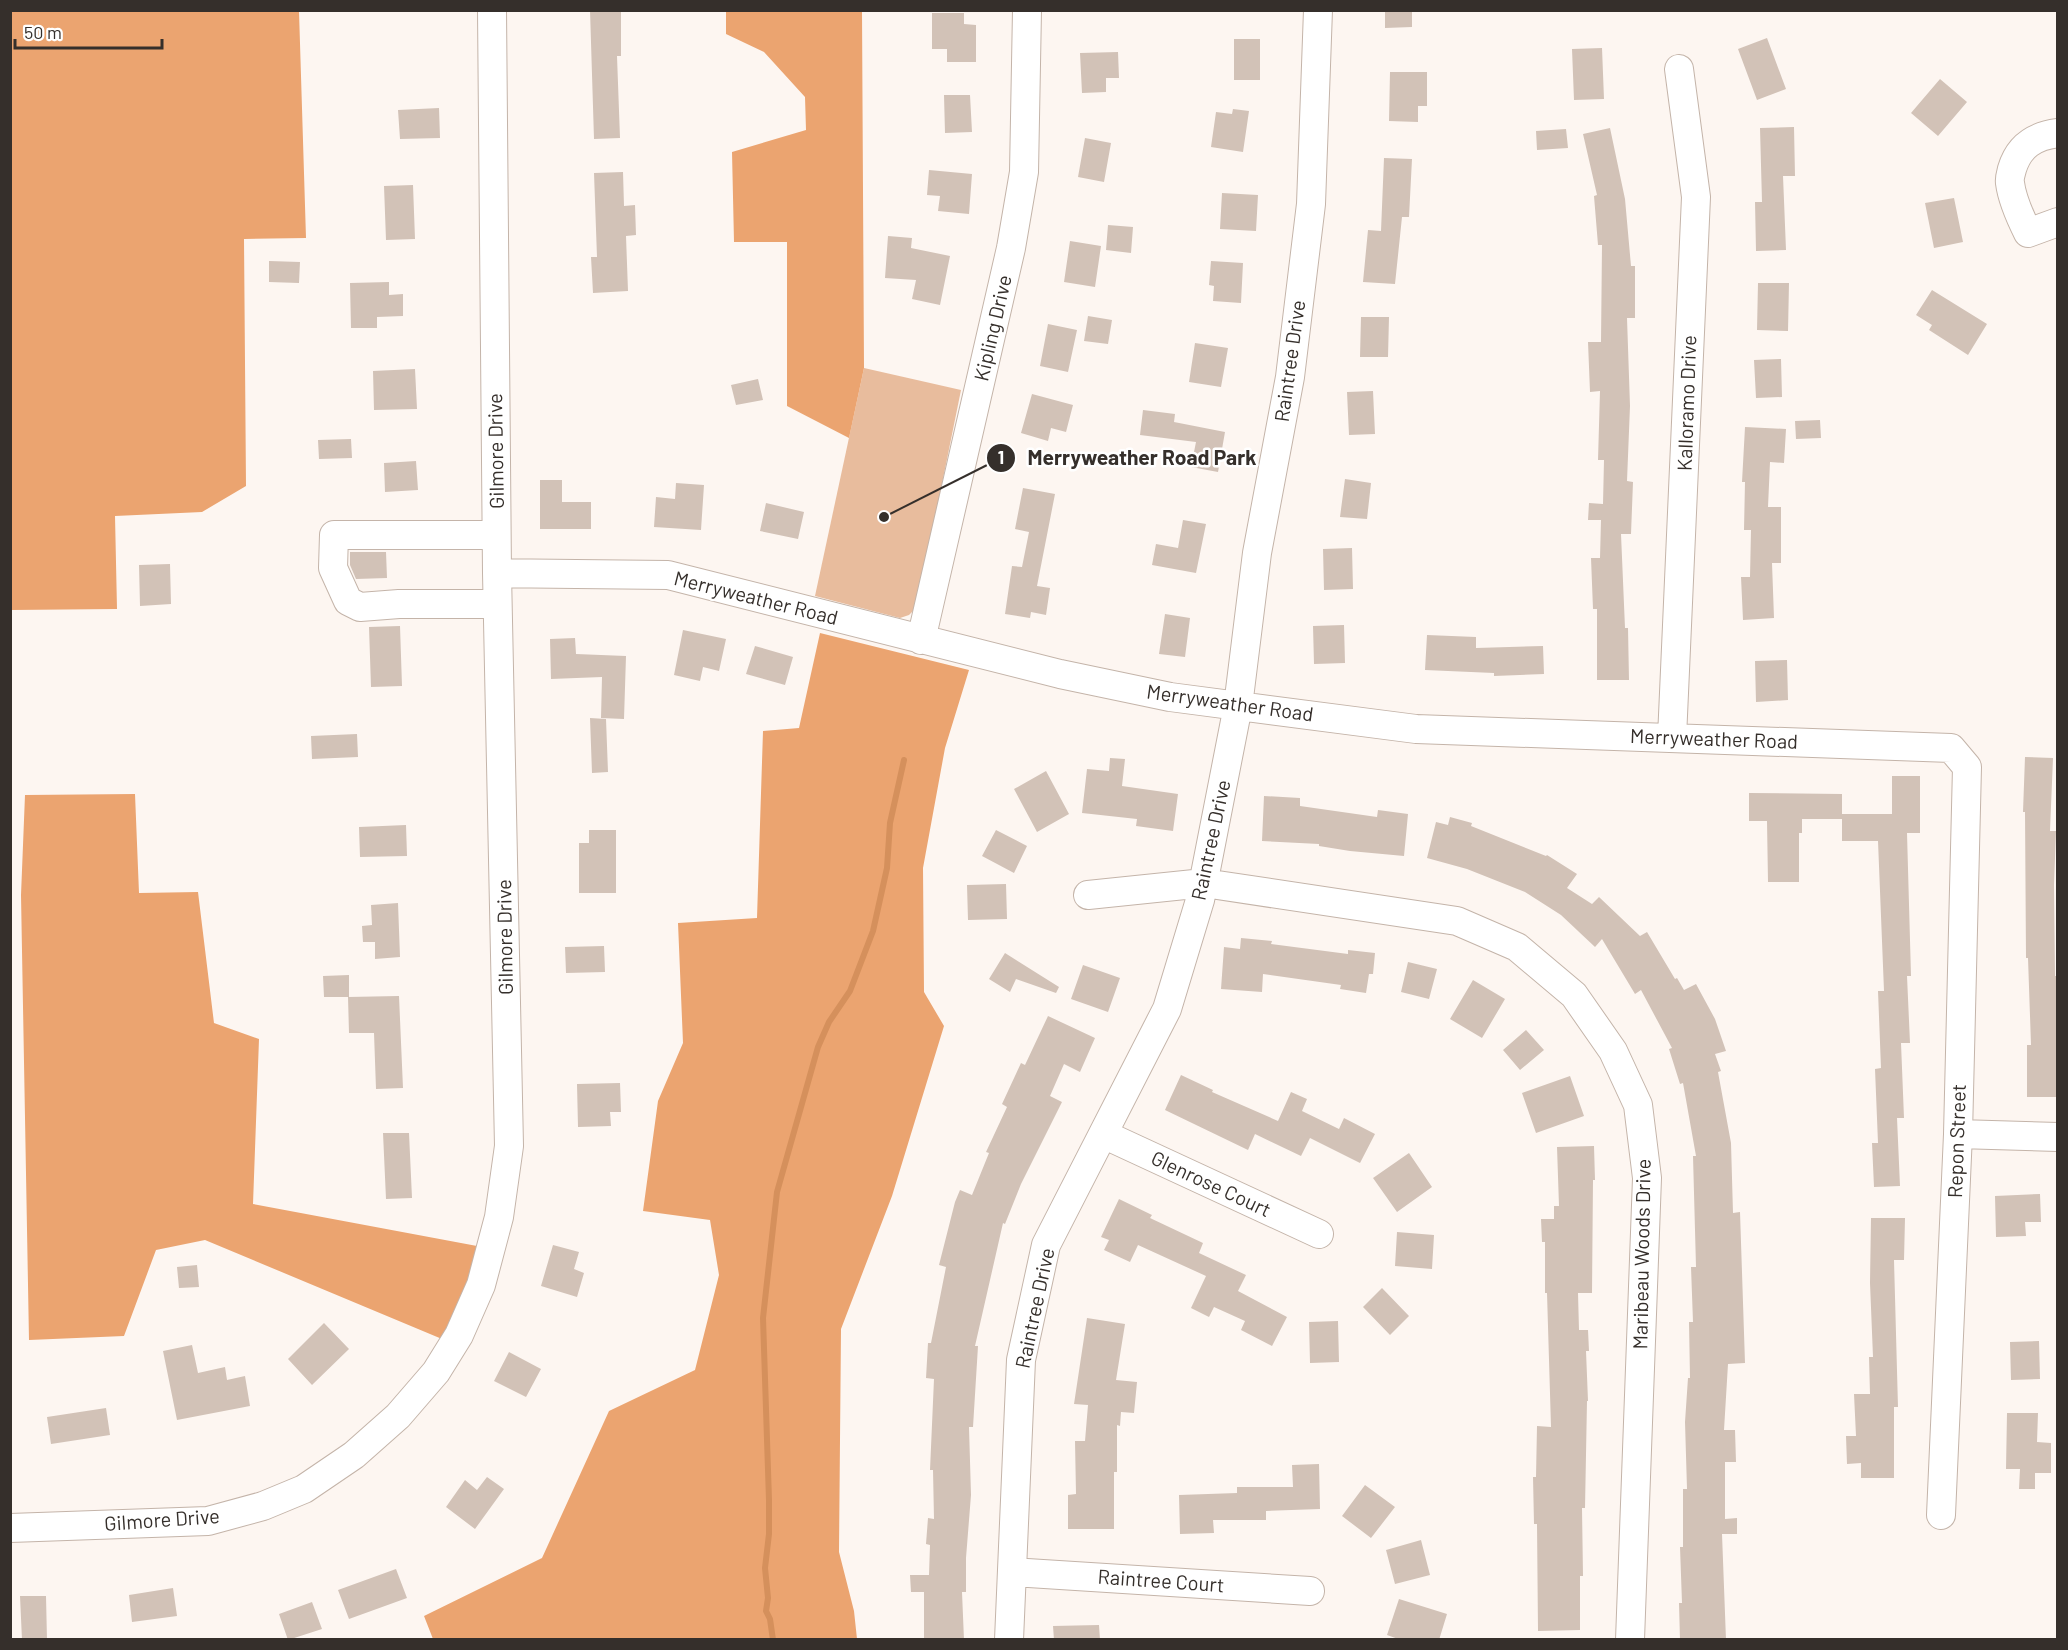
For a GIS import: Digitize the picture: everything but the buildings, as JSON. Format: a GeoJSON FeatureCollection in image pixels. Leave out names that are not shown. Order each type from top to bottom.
{"type":"FeatureCollection","features":[{"type":"Feature","properties":{"kind":"street","name":"Gilmore Drive"},"geometry":{"type":"LineString","coordinates":[[10,1528],[208,1521],[263,1506],[304,1489],[354,1455],[398,1416],[436,1372],[459,1335],[480,1286],[496,1228],[509,1146],[496,536],[492,10]]}},
{"type":"Feature","properties":{"kind":"street","name":"Kipling Drive"},"geometry":{"type":"LineString","coordinates":[[921,640],[1011,249],[1024,172],[1027,10]]}},
{"type":"Feature","properties":{"kind":"street","name":"Raintree Drive"},"geometry":{"type":"LineString","coordinates":[[1009,1640],[1021,1360],[1046,1245],[1167,1009],[1204,883],[1238,706],[1257,553],[1290,378],[1311,204],[1318,10]]}},
{"type":"Feature","properties":{"kind":"street","name":"Kalloramo Drive"},"geometry":{"type":"LineString","coordinates":[[1672,738],[1696,197],[1679,69]]}},
{"type":"Feature","properties":{"kind":"street"},"geometry":{"type":"LineString","coordinates":[[2058,133],[2031,141],[2021,148],[2009,182],[2028,233],[2058,222]]}},
{"type":"Feature","properties":{"kind":"street"},"geometry":{"type":"LineString","coordinates":[[496,536],[334,535],[333,568],[348,601],[360,607],[399,604],[485,604],[497,601]]}},
{"type":"Feature","properties":{"kind":"street","name":"Merryweather Road"},"geometry":{"type":"LineString","coordinates":[[497,573],[668,575],[921,640],[1093,681],[1170,697],[1238,706],[1416,729],[1951,748],[1967,767]]}},
{"type":"Feature","properties":{"kind":"street","name":"Repon Street"},"geometry":{"type":"LineString","coordinates":[[1941,1515],[1958,1134],[1967,767]]}},
{"type":"Feature","properties":{"kind":"street","name":"Maribeau Woods Drive"},"geometry":{"type":"LineString","coordinates":[[1088,895],[1204,883],[1457,921],[1517,947],[1574,995],[1614,1051],[1638,1106],[1647,1178],[1630,1640]]}},
{"type":"Feature","properties":{"kind":"street","name":"Glenrose Court"},"geometry":{"type":"LineString","coordinates":[[1103,1134],[1319,1234]]}},
{"type":"Feature","properties":{"kind":"street"},"geometry":{"type":"LineString","coordinates":[[1958,1134],[2058,1137]]}},
{"type":"Feature","properties":{"kind":"street","name":"Raintree Court"},"geometry":{"type":"LineString","coordinates":[[1012,1572],[1310,1591]]}},
{"type":"Feature","properties":{"kind":"shaded area"},"geometry":{"type":"Polygon","coordinates":[[[10,11],[299,11],[306,238],[244,239],[246,486],[202,512],[115,516],[117,609],[11,610],[10,11]]]}},
{"type":"Feature","properties":{"kind":"shaded area"},"geometry":{"type":"Polygon","coordinates":[[[726,11],[862,11],[864,368],[849,438],[787,406],[787,242],[734,242],[732,152],[806,130],[805,97],[764,52],[726,34],[726,11]]]}},
{"type":"Feature","properties":{"kind":"shaded area"},"geometry":{"type":"Polygon","coordinates":[[[864,368],[961,390],[917,607],[909,615],[900,618],[815,596],[864,368]]]}},
{"type":"Feature","properties":{"kind":"shaded area"},"geometry":{"type":"Polygon","coordinates":[[[820,633],[969,670],[945,748],[923,868],[924,992],[944,1026],[892,1196],[841,1329],[839,1552],[854,1611],[857,1639],[433,1639],[424,1616],[542,1558],[609,1411],[695,1370],[719,1275],[710,1220],[643,1211],[658,1101],[683,1043],[678,923],[757,918],[763,731],[799,728],[820,633]]]}},
{"type":"Feature","properties":{"kind":"shaded area"},"geometry":{"type":"Polygon","coordinates":[[[135,794],[139,893],[198,892],[214,1023],[259,1039],[253,1204],[477,1246],[463,1297],[442,1339],[205,1240],[156,1250],[124,1336],[29,1340],[21,895],[25,795],[135,794]]]}},
{"type":"Feature","properties":{"kind":"waterway"},"geometry":{"type":"LineString","coordinates":[[773,1640],[770,1619],[766,1611],[768,1598],[765,1568],[769,1534],[769,1500],[763,1318],[777,1192],[818,1047],[829,1022],[850,991],[873,931],[887,868],[890,823],[904,760]]}},
{"type":"Feature","properties":{"kind":"place","name":"Merryweather Road Park"},"geometry":{"type":"Point","coordinates":[884,517]}}]}
